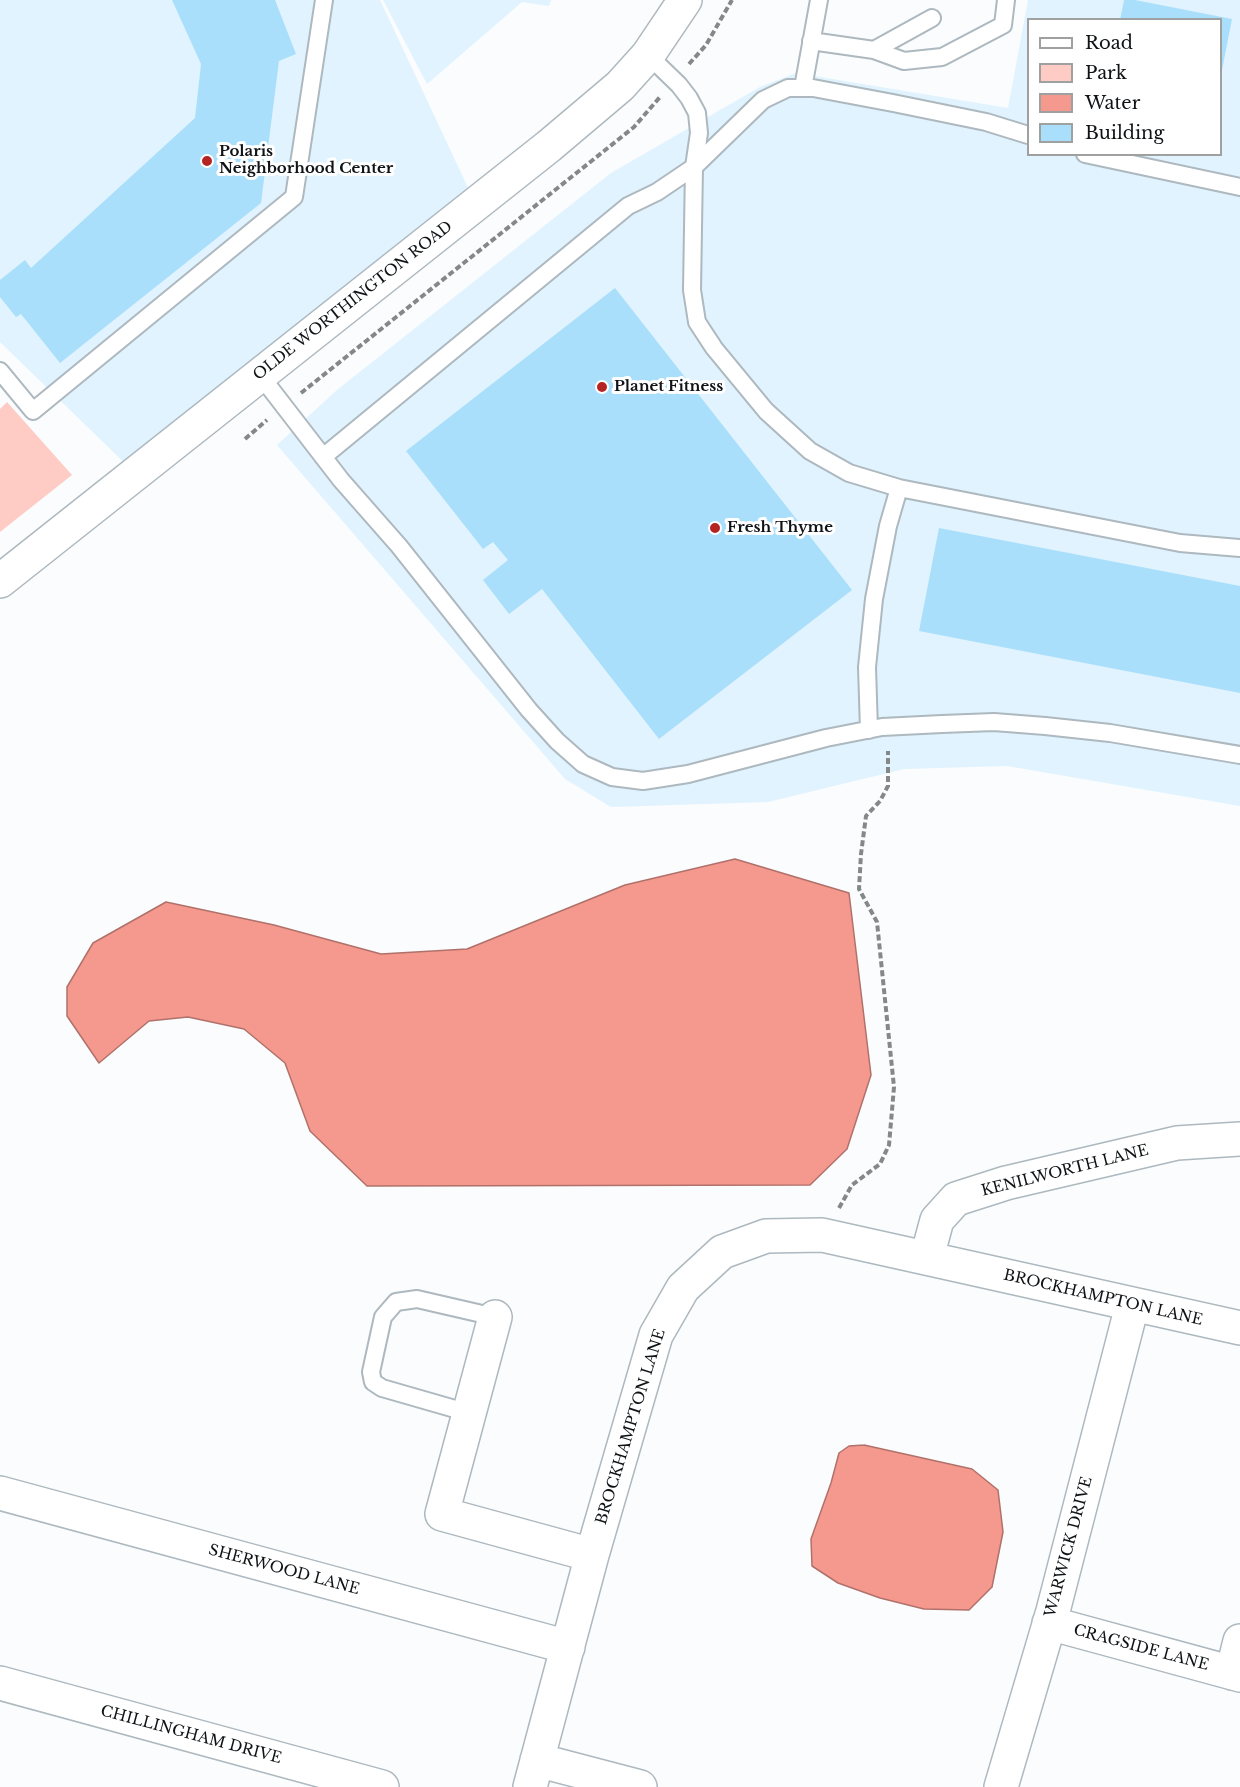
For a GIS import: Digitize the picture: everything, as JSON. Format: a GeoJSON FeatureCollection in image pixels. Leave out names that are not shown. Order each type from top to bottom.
{"type":"FeatureCollection","features":[{"type":"Feature","properties":{"kind":"street","name":"OLDE WORTHINGTON ROAD"},"geometry":{"type":"LineString","coordinates":[[0,581],[549,146],[620,86],[648,56],[685,0]]}},
{"type":"Feature","properties":{"kind":"street","name":"KENILWORTH LANE"},"geometry":{"type":"LineString","coordinates":[[927,1257],[938,1220],[956,1199],[1006,1183],[1177,1143],[1240,1139]]}},
{"type":"Feature","properties":{"kind":"street","name":"BROCKHAMPTON LANE"},"geometry":{"type":"LineString","coordinates":[[534,1773],[592,1555],[656,1335],[683,1287],[722,1252],[766,1236],[822,1235],[927,1257],[1132,1306],[1240,1328]]}},
{"type":"Feature","properties":{"kind":"street","name":"WARWICK DRIVE"},"geometry":{"type":"LineString","coordinates":[[1001,1787],[1049,1623],[1132,1306]]}},
{"type":"Feature","properties":{"kind":"street"},"geometry":{"type":"LineString","coordinates":[[495,1317],[442,1514],[592,1555]]}},
{"type":"Feature","properties":{"kind":"street","name":"SHERWOOD LANE"},"geometry":{"type":"LineString","coordinates":[[0,1493],[568,1647]]}},
{"type":"Feature","properties":{"kind":"street","name":"CRAGSIDE LANE"},"geometry":{"type":"LineString","coordinates":[[1049,1623],[1236,1674],[1240,1641]]}},
{"type":"Feature","properties":{"kind":"street","name":"CHILLINGHAM DRIVE"},"geometry":{"type":"LineString","coordinates":[[0,1683],[382,1787]]}},
{"type":"Feature","properties":{"kind":"street"},"geometry":{"type":"LineString","coordinates":[[534,1773],[640,1787]]}},
{"type":"Feature","properties":{"kind":"lane"},"geometry":{"type":"LineString","coordinates":[[0,370],[33,411],[294,197],[324,0]]}},
{"type":"Feature","properties":{"kind":"lane"},"geometry":{"type":"LineString","coordinates":[[803,88],[819,0]]}},
{"type":"Feature","properties":{"kind":"lane"},"geometry":{"type":"LineString","coordinates":[[811,42],[874,50],[904,61],[942,57],[1003,25],[1006,0]]}},
{"type":"Feature","properties":{"kind":"lane"},"geometry":{"type":"LineString","coordinates":[[874,50],[932,18]]}},
{"type":"Feature","properties":{"kind":"lane"},"geometry":{"type":"LineString","coordinates":[[648,56],[689,98],[697,113],[699,133],[694,167],[692,290],[697,322],[714,348],[766,411],[810,451],[849,473],[899,488],[1180,543],[1240,548]]}},
{"type":"Feature","properties":{"kind":"lane"},"geometry":{"type":"LineString","coordinates":[[323,457],[628,206],[657,192],[694,167],[763,100],[788,88],[813,88],[986,122],[1027,134]]}},
{"type":"Feature","properties":{"kind":"lane"},"geometry":{"type":"LineString","coordinates":[[1094,156],[1240,187]]}},
{"type":"Feature","properties":{"kind":"lane"},"geometry":{"type":"LineString","coordinates":[[260,375],[323,457],[557,741],[583,764],[612,777],[643,781],[688,774],[826,738],[889,727],[994,722],[1110,733],[1240,755]]}},
{"type":"Feature","properties":{"kind":"lane"},"geometry":{"type":"LineString","coordinates":[[869,730],[867,667],[874,599],[888,526],[899,488]]}},
{"type":"Feature","properties":{"kind":"lane"},"geometry":{"type":"LineString","coordinates":[[469,1413],[382,1388],[373,1382],[371,1372],[383,1317],[396,1302],[417,1299],[495,1317]]}},
{"type":"Feature","properties":{"kind":"path"},"geometry":{"type":"LineString","coordinates":[[245,439],[634,127],[706,45],[732,0]]}},
{"type":"Feature","properties":{"kind":"path"},"geometry":{"type":"LineString","coordinates":[[839,1238],[839,1208],[852,1185],[880,1164],[889,1145],[894,1087],[877,922],[859,889],[866,816],[880,801],[888,786],[889,727]]}},
{"type":"Feature","properties":{"kind":"shaded area","name":"Polaris Neighborhood Center"},"geometry":{"type":"Polygon","coordinates":[[[0,0],[380,0],[477,207],[136,474],[0,342],[0,0]]]}},
{"type":"Feature","properties":{"kind":"shaded area"},"geometry":{"type":"Polygon","coordinates":[[[383,0],[551,0],[549,6],[522,2],[427,84],[383,0]]]}},
{"type":"Feature","properties":{"kind":"shaded area"},"geometry":{"type":"Polygon","coordinates":[[[1028,0],[1240,0],[1240,806],[1007,766],[904,769],[768,802],[611,807],[565,779],[277,445],[337,390],[611,173],[760,87],[796,73],[1008,108],[1028,0]]]}},
{"type":"Feature","properties":{"kind":"green space"},"geometry":{"type":"Polygon","coordinates":[[[7,402],[72,475],[0,532],[0,409],[7,402]]]}},
{"type":"Feature","properties":{"kind":"water"},"geometry":{"type":"Polygon","coordinates":[[[735,859],[849,893],[871,1075],[847,1149],[810,1185],[367,1186],[310,1131],[285,1063],[244,1029],[188,1017],[149,1021],[99,1063],[67,1016],[67,987],[93,943],[166,902],[274,925],[381,954],[467,949],[625,885],[735,859]]]}},
{"type":"Feature","properties":{"kind":"water"},"geometry":{"type":"Polygon","coordinates":[[[864,1445],[972,1469],[998,1490],[1003,1532],[992,1587],[969,1610],[924,1609],[880,1598],[838,1583],[812,1566],[811,1539],[839,1453],[849,1446],[864,1445]]]}},
{"type":"Feature","properties":{"kind":"building","name":"Polaris Neighborhood Center"},"geometry":{"type":"Polygon","coordinates":[[[172,0],[275,0],[296,54],[279,61],[261,203],[60,363],[21,314],[16,317],[0,297],[0,280],[25,260],[31,268],[195,118],[201,64],[172,0]]]}},
{"type":"Feature","properties":{"kind":"building"},"geometry":{"type":"Polygon","coordinates":[[[1124,0],[1135,0],[1232,19],[1222,70],[1222,18],[1120,18],[1124,0]]]}},
{"type":"Feature","properties":{"kind":"building"},"geometry":{"type":"Polygon","coordinates":[[[615,288],[852,590],[659,739],[542,589],[509,614],[483,580],[508,560],[493,542],[483,549],[406,451],[615,288]]]}},
{"type":"Feature","properties":{"kind":"building"},"geometry":{"type":"Polygon","coordinates":[[[939,528],[1240,586],[1240,693],[919,631],[939,528]]]}},
{"type":"Feature","properties":{"kind":"place","name":"Polaris Neighborhood Center"},"geometry":{"type":"Point","coordinates":[207,161]}},
{"type":"Feature","properties":{"kind":"place","name":"Planet Fitness"},"geometry":{"type":"Point","coordinates":[602,387]}},
{"type":"Feature","properties":{"kind":"place","name":"Fresh Thyme"},"geometry":{"type":"Point","coordinates":[715,528]}}]}
